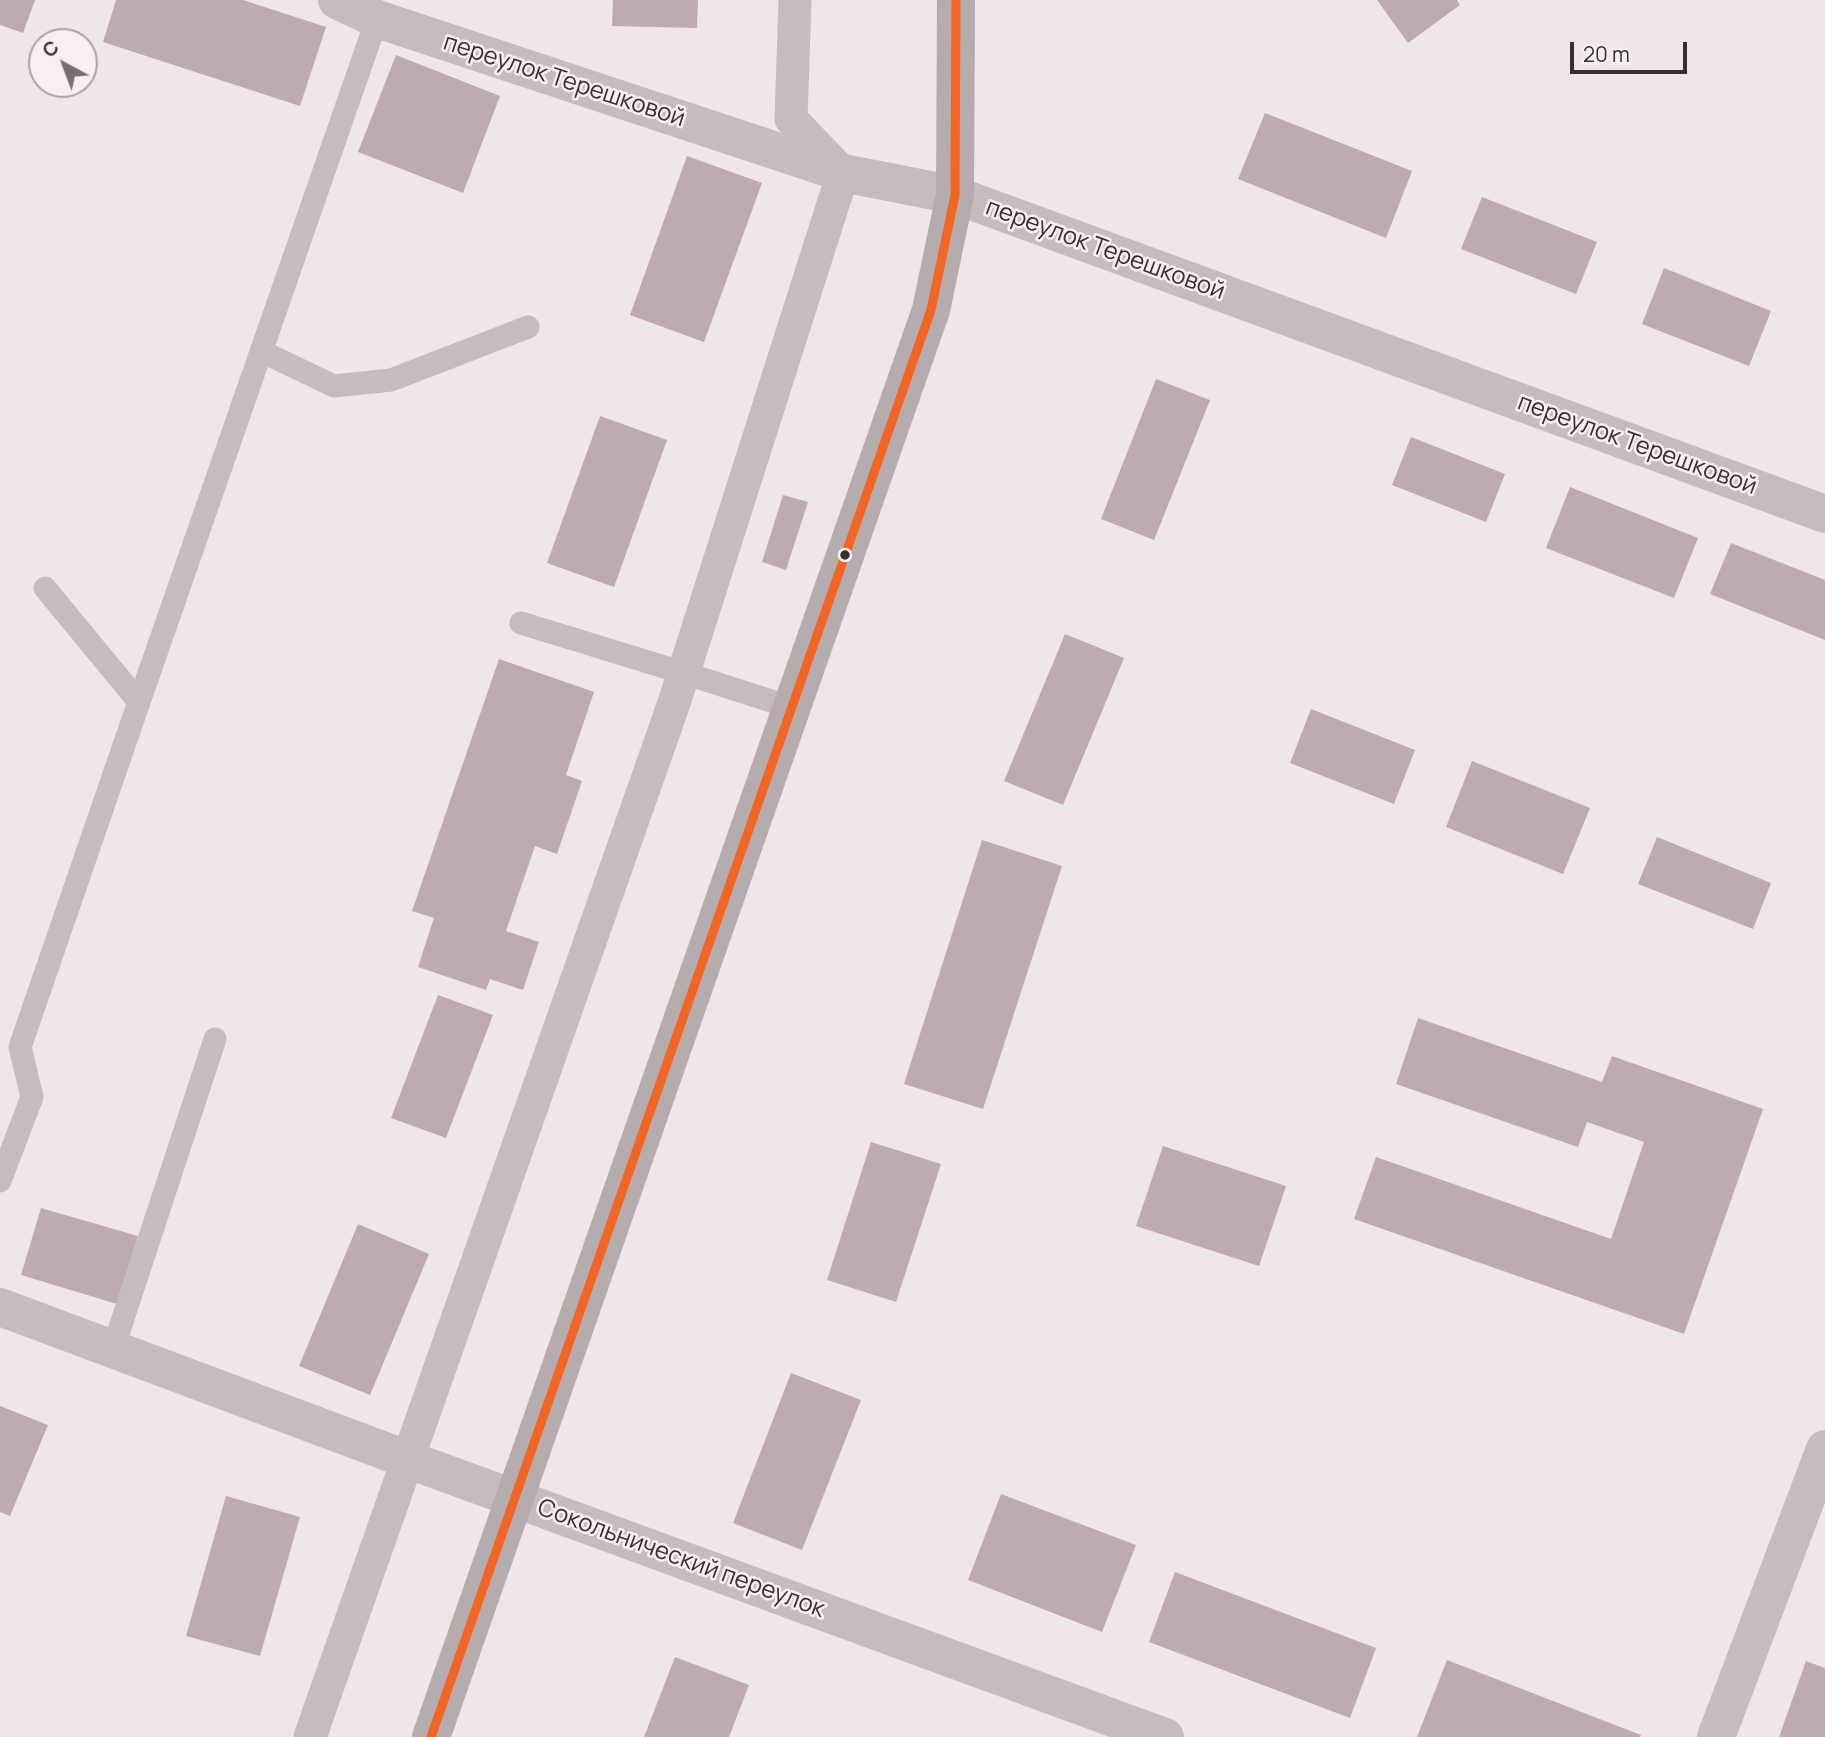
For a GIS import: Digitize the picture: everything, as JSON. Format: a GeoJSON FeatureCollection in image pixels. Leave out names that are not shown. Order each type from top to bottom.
{"type":"FeatureCollection","features":[{"type":"Feature","properties":{"kind":"main road"},"geometry":{"type":"LineString","coordinates":[[431,1737],[931,310],[955,195],[956,0]]}},
{"type":"Feature","properties":{"kind":"street","name":"переулок Терешковой"},"geometry":{"type":"LineString","coordinates":[[337,0],[377,19],[843,173],[955,195],[1825,514]]}},
{"type":"Feature","properties":{"kind":"street"},"geometry":{"type":"LineString","coordinates":[[310,1737],[684,673],[843,173],[791,119],[795,0]]}},
{"type":"Feature","properties":{"kind":"street","name":"Сокольнический переулок"},"geometry":{"type":"LineString","coordinates":[[0,1307],[1165,1737]]}},
{"type":"Feature","properties":{"kind":"street"},"geometry":{"type":"LineString","coordinates":[[1716,1737],[1825,1449]]}},
{"type":"Feature","properties":{"kind":"lane"},"geometry":{"type":"LineString","coordinates":[[0,1181],[32,1097],[20,1046],[377,19]]}},
{"type":"Feature","properties":{"kind":"lane"},"geometry":{"type":"LineString","coordinates":[[261,351],[334,386],[391,380],[528,327]]}},
{"type":"Feature","properties":{"kind":"lane"},"geometry":{"type":"LineString","coordinates":[[45,588],[138,702]]}},
{"type":"Feature","properties":{"kind":"lane"},"geometry":{"type":"LineString","coordinates":[[521,623],[793,708]]}},
{"type":"Feature","properties":{"kind":"lane"},"geometry":{"type":"LineString","coordinates":[[113,1349],[215,1039]]}},
{"type":"Feature","properties":{"kind":"building"},"geometry":{"type":"Polygon","coordinates":[[[0,0],[35,0],[23,33],[0,25],[0,0]]]}},
{"type":"Feature","properties":{"kind":"building"},"geometry":{"type":"Polygon","coordinates":[[[116,0],[243,0],[326,27],[300,106],[103,42],[116,0]]]}},
{"type":"Feature","properties":{"kind":"building"},"geometry":{"type":"Polygon","coordinates":[[[613,0],[698,0],[697,28],[612,26],[613,0]]]}},
{"type":"Feature","properties":{"kind":"building"},"geometry":{"type":"Polygon","coordinates":[[[1377,0],[1457,0],[1460,5],[1408,43],[1377,0]]]}},
{"type":"Feature","properties":{"kind":"building"},"geometry":{"type":"Polygon","coordinates":[[[396,55],[500,96],[463,193],[358,152],[396,55]]]}},
{"type":"Feature","properties":{"kind":"building"},"geometry":{"type":"Polygon","coordinates":[[[1265,113],[1412,171],[1386,238],[1238,179],[1265,113]]]}},
{"type":"Feature","properties":{"kind":"building"},"geometry":{"type":"Polygon","coordinates":[[[687,156],[762,183],[704,342],[630,315],[687,156]]]}},
{"type":"Feature","properties":{"kind":"building"},"geometry":{"type":"Polygon","coordinates":[[[1482,197],[1597,242],[1576,294],[1461,249],[1482,197]]]}},
{"type":"Feature","properties":{"kind":"building"},"geometry":{"type":"Polygon","coordinates":[[[1664,268],[1771,311],[1749,366],[1642,324],[1664,268]]]}},
{"type":"Feature","properties":{"kind":"building"},"geometry":{"type":"Polygon","coordinates":[[[1156,379],[1210,400],[1154,540],[1101,519],[1156,379]]]}},
{"type":"Feature","properties":{"kind":"building"},"geometry":{"type":"Polygon","coordinates":[[[600,416],[667,440],[614,587],[547,563],[600,416]]]}},
{"type":"Feature","properties":{"kind":"building"},"geometry":{"type":"Polygon","coordinates":[[[1411,437],[1505,474],[1486,522],[1392,485],[1411,437]]]}},
{"type":"Feature","properties":{"kind":"building"},"geometry":{"type":"Polygon","coordinates":[[[1570,487],[1698,538],[1674,598],[1546,548],[1570,487]]]}},
{"type":"Feature","properties":{"kind":"building"},"geometry":{"type":"Polygon","coordinates":[[[783,495],[808,502],[786,570],[762,562],[783,495]]]}},
{"type":"Feature","properties":{"kind":"building"},"geometry":{"type":"Polygon","coordinates":[[[1731,543],[1825,580],[1825,640],[1710,594],[1731,543]]]}},
{"type":"Feature","properties":{"kind":"building"},"geometry":{"type":"Polygon","coordinates":[[[1065,634],[1124,658],[1063,805],[1004,781],[1065,634]]]}},
{"type":"Feature","properties":{"kind":"building"},"geometry":{"type":"Polygon","coordinates":[[[499,659],[594,692],[566,775],[582,781],[557,854],[535,846],[506,931],[539,942],[523,990],[490,979],[486,990],[418,967],[434,918],[412,911],[499,659]]]}},
{"type":"Feature","properties":{"kind":"building"},"geometry":{"type":"Polygon","coordinates":[[[1311,709],[1415,750],[1394,804],[1290,763],[1311,709]]]}},
{"type":"Feature","properties":{"kind":"building"},"geometry":{"type":"Polygon","coordinates":[[[1472,761],[1590,808],[1563,874],[1446,827],[1472,761]]]}},
{"type":"Feature","properties":{"kind":"building"},"geometry":{"type":"Polygon","coordinates":[[[1657,837],[1771,883],[1753,929],[1638,884],[1657,837]]]}},
{"type":"Feature","properties":{"kind":"building"},"geometry":{"type":"Polygon","coordinates":[[[982,840],[1062,866],[983,1109],[904,1084],[982,840]]]}},
{"type":"Feature","properties":{"kind":"building"},"geometry":{"type":"Polygon","coordinates":[[[438,995],[493,1015],[446,1138],[391,1118],[438,995]]]}},
{"type":"Feature","properties":{"kind":"building"},"geometry":{"type":"Polygon","coordinates":[[[1418,1018],[1602,1082],[1612,1056],[1763,1109],[1684,1334],[1354,1219],[1376,1157],[1611,1239],[1644,1142],[1587,1122],[1578,1147],[1396,1084],[1418,1018]]]}},
{"type":"Feature","properties":{"kind":"building"},"geometry":{"type":"Polygon","coordinates":[[[871,1142],[941,1164],[896,1302],[827,1280],[871,1142]]]}},
{"type":"Feature","properties":{"kind":"building"},"geometry":{"type":"Polygon","coordinates":[[[1163,1146],[1286,1186],[1259,1266],[1136,1226],[1163,1146]]]}},
{"type":"Feature","properties":{"kind":"building"},"geometry":{"type":"Polygon","coordinates":[[[41,1208],[138,1236],[117,1304],[21,1275],[41,1208]]]}},
{"type":"Feature","properties":{"kind":"building"},"geometry":{"type":"Polygon","coordinates":[[[358,1224],[429,1254],[370,1395],[299,1366],[358,1224]]]}},
{"type":"Feature","properties":{"kind":"building"},"geometry":{"type":"Polygon","coordinates":[[[791,1373],[861,1400],[802,1550],[733,1523],[791,1373]]]}},
{"type":"Feature","properties":{"kind":"building"},"geometry":{"type":"Polygon","coordinates":[[[0,1406],[48,1425],[10,1516],[0,1512],[0,1406]]]}},
{"type":"Feature","properties":{"kind":"building"},"geometry":{"type":"Polygon","coordinates":[[[1001,1494],[1136,1545],[1102,1632],[968,1580],[1001,1494]]]}},
{"type":"Feature","properties":{"kind":"building"},"geometry":{"type":"Polygon","coordinates":[[[226,1496],[300,1517],[260,1656],[186,1636],[226,1496]]]}},
{"type":"Feature","properties":{"kind":"building"},"geometry":{"type":"Polygon","coordinates":[[[1175,1572],[1376,1648],[1350,1718],[1149,1642],[1175,1572]]]}},
{"type":"Feature","properties":{"kind":"building"},"geometry":{"type":"Polygon","coordinates":[[[675,1657],[749,1685],[729,1737],[644,1737],[675,1657]]]}},
{"type":"Feature","properties":{"kind":"building"},"geometry":{"type":"Polygon","coordinates":[[[1447,1660],[1641,1735],[1417,1737],[1447,1660]]]}},
{"type":"Feature","properties":{"kind":"building"},"geometry":{"type":"Polygon","coordinates":[[[1806,1661],[1825,1668],[1825,1737],[1779,1737],[1806,1661]]]}},
{"type":"Feature","properties":{"kind":"transit line"},"geometry":{"type":"LineString","coordinates":[[431,1737],[931,310],[955,195],[956,0]]}}]}
